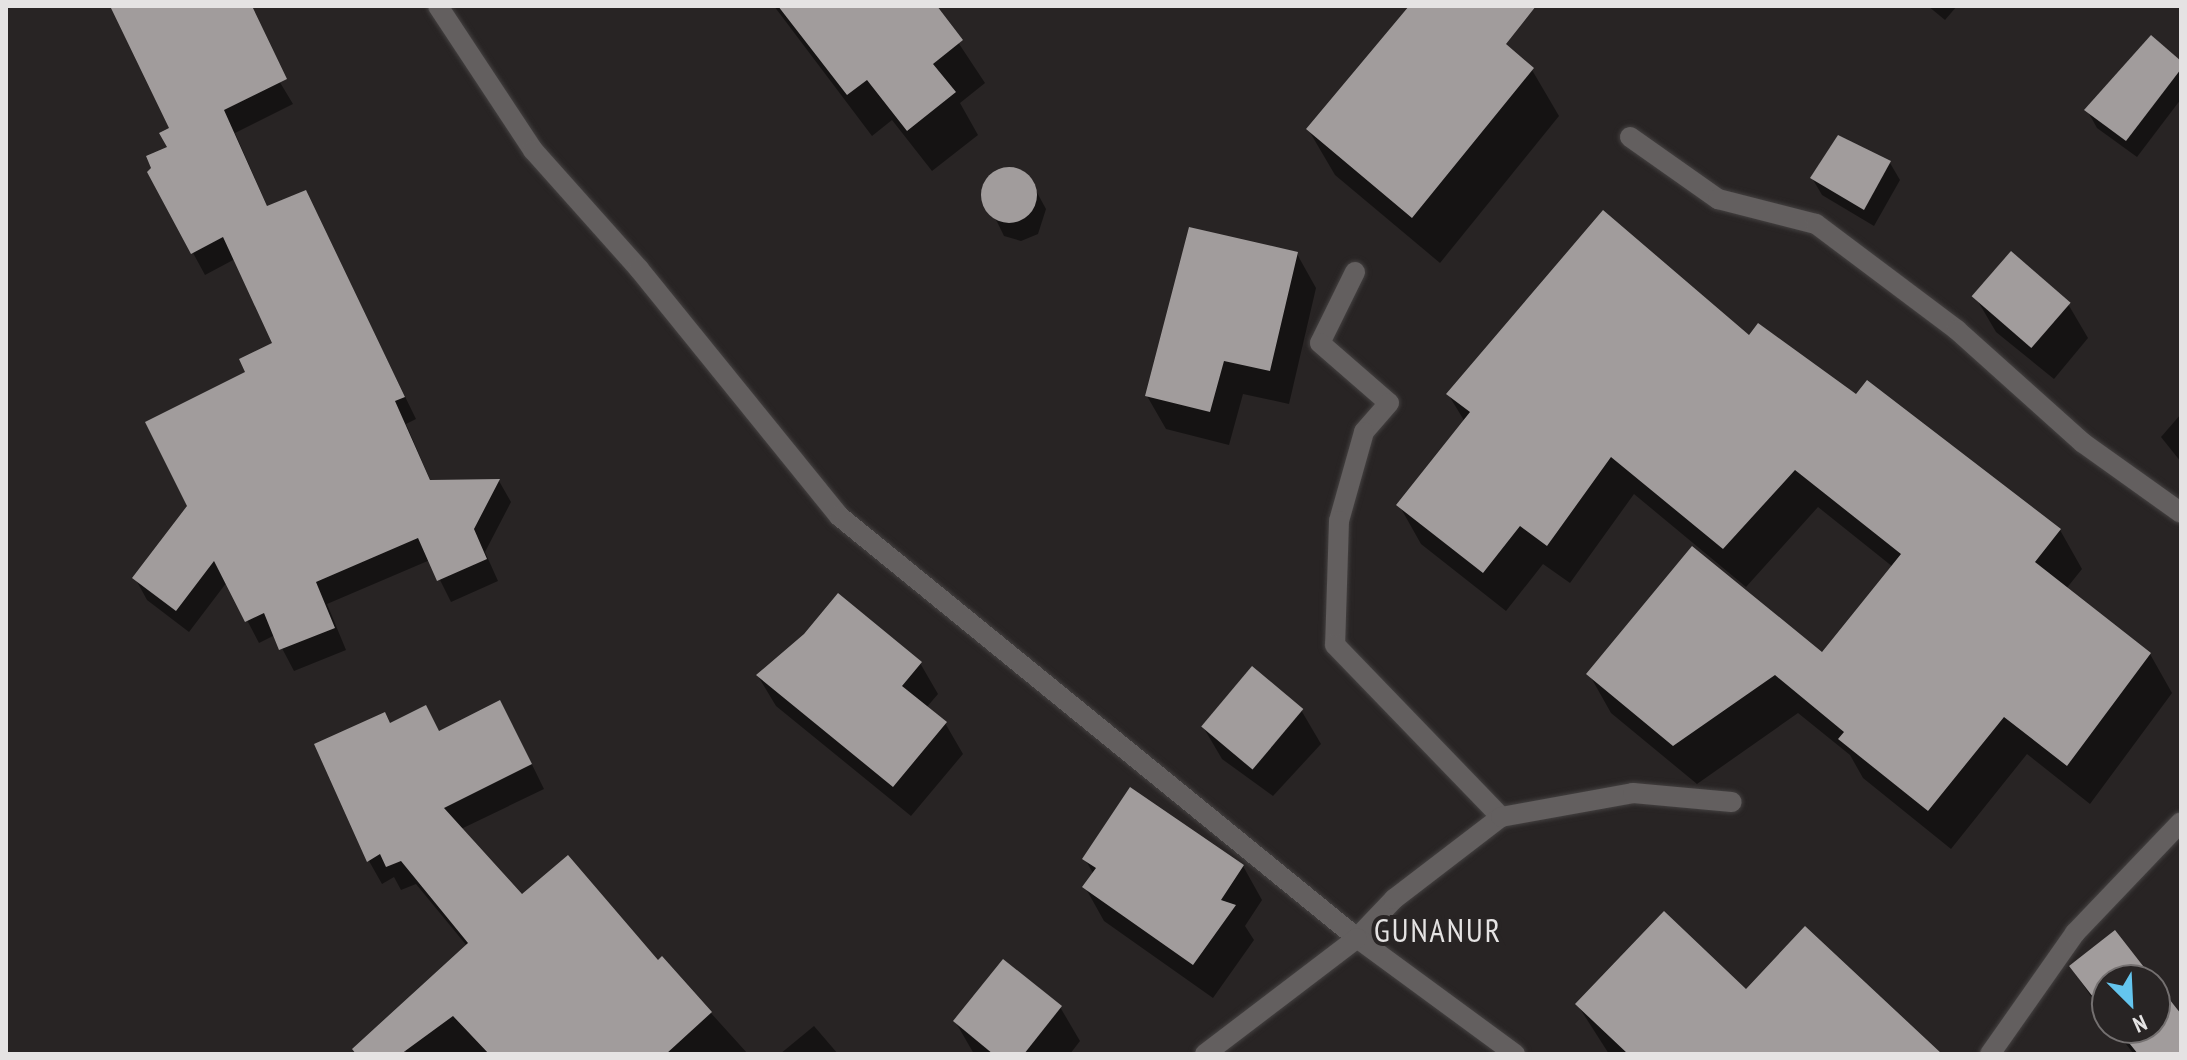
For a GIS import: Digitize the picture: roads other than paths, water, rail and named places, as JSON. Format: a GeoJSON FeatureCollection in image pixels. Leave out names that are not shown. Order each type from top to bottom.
{"type":"FeatureCollection","features":[{"type":"Feature","properties":{"kind":"street"},"geometry":{"type":"LineString","coordinates":[[438,6],[533,150],[639,269],[839,516],[1357,938],[1515,1054]]}},
{"type":"Feature","properties":{"kind":"street"},"geometry":{"type":"LineString","coordinates":[[1630,137],[1676,174],[1718,199],[1816,224],[1957,330],[2083,443],[2181,513]]}},
{"type":"Feature","properties":{"kind":"street"},"geometry":{"type":"LineString","coordinates":[[1355,272],[1320,343],[1389,403],[1364,432],[1339,521],[1335,645],[1501,817]]}},
{"type":"Feature","properties":{"kind":"street"},"geometry":{"type":"LineString","coordinates":[[1205,1054],[1357,938],[1394,899],[1501,817],[1633,793],[1732,802]]}},
{"type":"Feature","properties":{"kind":"street"},"geometry":{"type":"LineString","coordinates":[[1990,1054],[2075,933],[2181,822]]}},
{"type":"Feature","properties":{"kind":"district","name":"GUNANUR"},"geometry":{"type":"Point","coordinates":[1438,930]}}]}
